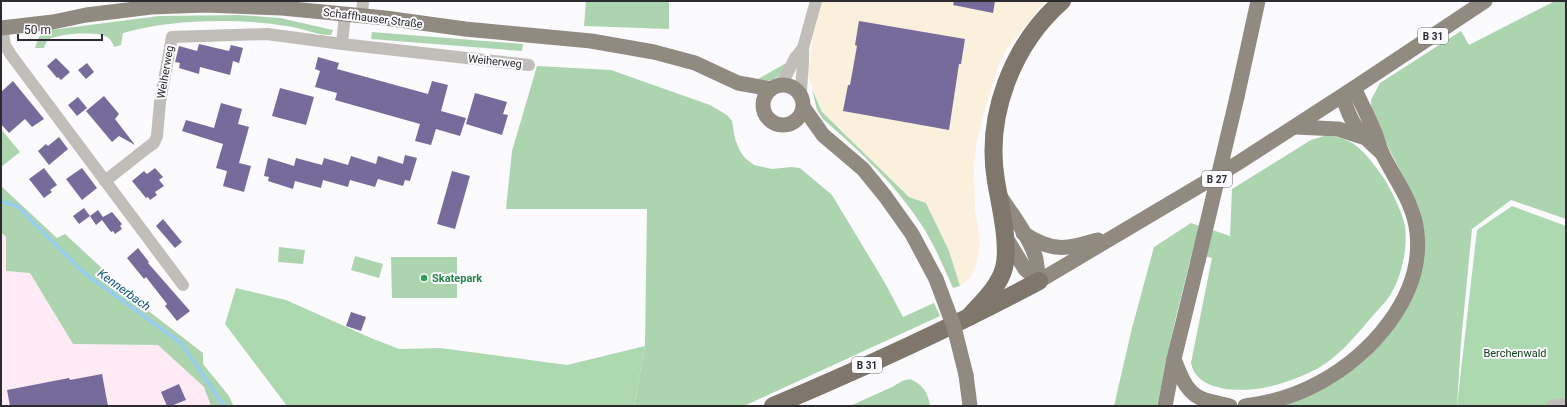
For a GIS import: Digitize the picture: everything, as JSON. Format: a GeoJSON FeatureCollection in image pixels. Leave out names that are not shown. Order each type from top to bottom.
{"type":"FeatureCollection","features":[{"type":"Feature","properties":{"kind":"highway"},"geometry":{"type":"LineString","coordinates":[[969,317],[996,285],[1002,274],[1006,258],[1005,236],[996,180],[994,151],[996,122],[1001,96],[1009,74],[1023,47],[1039,25],[1062,1]]}},
{"type":"Feature","properties":{"kind":"highway","name":"B 31"},"geometry":{"type":"LineString","coordinates":[[773,406],[917,342],[1039,281]]}},
{"type":"Feature","properties":{"kind":"main road"},"geometry":{"type":"LineString","coordinates":[[1246,59],[1243,38],[1248,1]]}},
{"type":"Feature","properties":{"kind":"main road","name":"B 27"},"geometry":{"type":"LineString","coordinates":[[1165,406],[1174,359],[1246,59],[1258,1]]}},
{"type":"Feature","properties":{"kind":"main road","name":"B 31"},"geometry":{"type":"LineString","coordinates":[[1039,281],[1118,235],[1295,127],[1485,1]]}},
{"type":"Feature","properties":{"kind":"main road","name":"Schaffhauser Straße"},"geometry":{"type":"LineString","coordinates":[[1,28],[53,22],[86,15],[151,7],[206,5],[282,8],[345,14],[465,29],[592,41],[654,52],[695,63],[738,83],[763,106]]}},
{"type":"Feature","properties":{"kind":"main road","name":"Schaffhauser Straße"},"geometry":{"type":"LineString","coordinates":[[738,83],[775,87]]}},
{"type":"Feature","properties":{"kind":"main road"},"geometry":{"type":"LineString","coordinates":[[802,101],[800,117],[793,123],[783,126],[772,122],[765,114],[763,106],[766,95],[775,87],[791,86],[802,101],[823,135],[863,170],[885,196],[912,234],[936,279],[954,327],[966,375],[970,406]]}},
{"type":"Feature","properties":{"kind":"main road"},"geometry":{"type":"LineString","coordinates":[[1349,92],[1350,120],[1363,137],[1382,154]]}},
{"type":"Feature","properties":{"kind":"main road"},"geometry":{"type":"LineString","coordinates":[[1245,406],[1287,397],[1317,384],[1358,356],[1382,332],[1393,317],[1406,295],[1414,273],[1418,233],[1414,213],[1382,154],[1375,133],[1349,92]]}},
{"type":"Feature","properties":{"kind":"main road"},"geometry":{"type":"LineString","coordinates":[[793,123],[823,135]]}},
{"type":"Feature","properties":{"kind":"main road"},"geometry":{"type":"LineString","coordinates":[[1295,127],[1338,129],[1363,137]]}},
{"type":"Feature","properties":{"kind":"main road"},"geometry":{"type":"LineString","coordinates":[[998,194],[1023,233],[1036,258],[1039,281]]}},
{"type":"Feature","properties":{"kind":"main road"},"geometry":{"type":"LineString","coordinates":[[1023,233],[1040,243],[1060,248],[1070,248],[1118,235]]}},
{"type":"Feature","properties":{"kind":"main road"},"geometry":{"type":"LineString","coordinates":[[1005,236],[1025,269],[1039,281]]}},
{"type":"Feature","properties":{"kind":"main road"},"geometry":{"type":"LineString","coordinates":[[1174,359],[1184,384],[1192,394],[1204,400],[1230,406]]}},
{"type":"Feature","properties":{"kind":"street"},"geometry":{"type":"LineString","coordinates":[[362,16],[363,1]]}},
{"type":"Feature","properties":{"kind":"street"},"geometry":{"type":"LineString","coordinates":[[802,101],[800,82],[804,59],[803,48],[816,1]]}},
{"type":"Feature","properties":{"kind":"street"},"geometry":{"type":"LineString","coordinates":[[342,44],[345,14]]}},
{"type":"Feature","properties":{"kind":"street"},"geometry":{"type":"LineString","coordinates":[[1,28],[5,45],[11,55],[183,285]]}},
{"type":"Feature","properties":{"kind":"street","name":"Weiherweg"},"geometry":{"type":"LineString","coordinates":[[105,181],[154,143],[157,136],[160,102],[172,37],[267,34],[529,65]]}},
{"type":"Feature","properties":{"kind":"street"},"geometry":{"type":"LineString","coordinates":[[775,87],[785,78],[795,58],[803,48]]}},
{"type":"Feature","properties":{"kind":"street"},"geometry":{"type":"LineString","coordinates":[[1552,406],[1566,404]]}},
{"type":"Feature","properties":{"kind":"shaded area"},"geometry":{"type":"Polygon","coordinates":[[[822,1],[1045,1],[1006,50],[998,66],[984,112],[976,145],[974,168],[975,209],[980,243],[976,265],[970,278],[960,286],[949,251],[926,203],[909,197],[822,112],[808,76],[815,23],[822,1]]]}},
{"type":"Feature","properties":{"kind":"shaded area"},"geometry":{"type":"Polygon","coordinates":[[[1,232],[6,237],[6,271],[30,273],[73,344],[158,345],[204,387],[211,406],[1,406],[1,232]]]}},
{"type":"Feature","properties":{"kind":"green space"},"geometry":{"type":"Polygon","coordinates":[[[586,1],[669,1],[669,29],[584,26],[586,1]]]}},
{"type":"Feature","properties":{"kind":"green space"},"geometry":{"type":"Polygon","coordinates":[[[1555,1],[1566,1],[1566,219],[1511,200],[1472,229],[1461,342],[1457,406],[1277,406],[1336,380],[1363,362],[1389,334],[1401,318],[1411,300],[1418,282],[1423,264],[1423,225],[1418,205],[1385,141],[1371,108],[1371,100],[1380,83],[1461,31],[1469,45],[1555,1]]]}},
{"type":"Feature","properties":{"kind":"green space"},"geometry":{"type":"Polygon","coordinates":[[[240,15],[280,18],[333,30],[331,35],[268,23],[204,21],[162,25],[123,33],[121,45],[114,47],[107,37],[87,33],[68,34],[53,38],[47,41],[44,48],[35,48],[43,31],[159,16],[240,15]]]}},
{"type":"Feature","properties":{"kind":"green space"},"geometry":{"type":"Polygon","coordinates":[[[372,32],[523,44],[522,51],[371,39],[372,32]]]}},
{"type":"Feature","properties":{"kind":"green space"},"geometry":{"type":"Polygon","coordinates":[[[788,62],[780,75],[773,80],[763,81],[758,79],[788,62]]]}},
{"type":"Feature","properties":{"kind":"green space"},"geometry":{"type":"Polygon","coordinates":[[[537,66],[611,70],[710,105],[727,115],[732,121],[735,139],[740,151],[745,158],[754,165],[772,169],[791,167],[800,168],[832,195],[885,283],[903,317],[934,303],[940,316],[744,406],[634,406],[645,346],[647,209],[506,209],[512,151],[537,66]]]}},
{"type":"Feature","properties":{"kind":"green space"},"geometry":{"type":"Polygon","coordinates":[[[812,89],[822,112],[909,197],[926,203],[949,251],[960,286],[953,288],[923,227],[890,183],[851,144],[823,119],[817,110],[812,89]]]}},
{"type":"Feature","properties":{"kind":"green space"},"geometry":{"type":"Polygon","coordinates":[[[1,129],[20,152],[1,167],[1,129]]]}},
{"type":"Feature","properties":{"kind":"green space"},"geometry":{"type":"Polygon","coordinates":[[[1324,136],[1344,139],[1359,148],[1365,154],[1386,181],[1402,215],[1406,235],[1404,255],[1396,285],[1386,301],[1338,354],[1320,367],[1297,378],[1272,386],[1238,390],[1225,389],[1213,386],[1203,381],[1195,373],[1191,363],[1212,258],[1192,253],[1175,321],[1157,406],[1114,406],[1132,328],[1154,247],[1191,223],[1230,236],[1232,189],[1311,140],[1324,136]]]}},
{"type":"Feature","properties":{"kind":"green space"},"geometry":{"type":"Polygon","coordinates":[[[1,186],[57,238],[65,234],[146,309],[203,353],[203,364],[229,396],[233,405],[211,406],[204,387],[158,345],[73,344],[30,273],[6,271],[6,237],[1,232],[1,186]]]}},
{"type":"Feature","properties":{"kind":"green space","name":"Berchenwald"},"geometry":{"type":"Polygon","coordinates":[[[1512,206],[1566,226],[1566,406],[1457,406],[1477,230],[1512,206]]]}},
{"type":"Feature","properties":{"kind":"green space"},"geometry":{"type":"Polygon","coordinates":[[[279,247],[305,250],[303,264],[278,262],[279,247]]]}},
{"type":"Feature","properties":{"kind":"green space"},"geometry":{"type":"Polygon","coordinates":[[[355,256],[383,264],[379,278],[351,270],[355,256]]]}},
{"type":"Feature","properties":{"kind":"green space","name":"Skatepark"},"geometry":{"type":"Polygon","coordinates":[[[391,257],[457,257],[457,298],[392,298],[391,257]]]}},
{"type":"Feature","properties":{"kind":"green space"},"geometry":{"type":"Polygon","coordinates":[[[236,288],[286,300],[399,349],[440,348],[567,365],[645,346],[634,406],[287,406],[225,324],[236,288]]]}},
{"type":"Feature","properties":{"kind":"green space"},"geometry":{"type":"Polygon","coordinates":[[[910,379],[922,386],[928,397],[930,406],[850,406],[902,381],[910,379]]]}},
{"type":"Feature","properties":{"kind":"building"},"geometry":{"type":"Polygon","coordinates":[[[954,1],[995,1],[993,13],[953,5],[954,1]]]}},
{"type":"Feature","properties":{"kind":"building"},"geometry":{"type":"Polygon","coordinates":[[[859,21],[965,39],[961,64],[959,64],[949,130],[843,111],[848,85],[850,85],[857,46],[855,45],[859,21]]]}},
{"type":"Feature","properties":{"kind":"building"},"geometry":{"type":"Polygon","coordinates":[[[199,44],[229,51],[231,45],[243,48],[239,63],[233,61],[230,75],[200,67],[199,74],[179,68],[180,63],[175,62],[179,46],[197,51],[199,44]]]}},
{"type":"Feature","properties":{"kind":"building"},"geometry":{"type":"Polygon","coordinates":[[[318,57],[339,63],[337,69],[428,94],[432,81],[448,85],[441,111],[466,118],[460,136],[436,129],[431,145],[415,141],[420,124],[335,100],[337,93],[315,87],[320,71],[315,69],[318,57]]]}},
{"type":"Feature","properties":{"kind":"building"},"geometry":{"type":"Polygon","coordinates":[[[56,58],[70,72],[61,80],[58,77],[57,78],[47,66],[56,58]]]}},
{"type":"Feature","properties":{"kind":"building"},"geometry":{"type":"Polygon","coordinates":[[[87,63],[94,72],[86,79],[78,70],[87,63]]]}},
{"type":"Feature","properties":{"kind":"building"},"geometry":{"type":"Polygon","coordinates":[[[13,81],[44,119],[32,127],[25,119],[9,133],[1,124],[1,92],[13,81]]]}},
{"type":"Feature","properties":{"kind":"building"},"geometry":{"type":"Polygon","coordinates":[[[280,88],[314,97],[306,125],[272,116],[280,88]]]}},
{"type":"Feature","properties":{"kind":"building"},"geometry":{"type":"Polygon","coordinates":[[[475,93],[507,102],[503,114],[508,115],[502,135],[466,124],[475,93]]]}},
{"type":"Feature","properties":{"kind":"building"},"geometry":{"type":"Polygon","coordinates":[[[104,96],[119,114],[115,119],[135,145],[119,136],[112,142],[86,111],[104,96]]]}},
{"type":"Feature","properties":{"kind":"building"},"geometry":{"type":"Polygon","coordinates":[[[78,97],[87,108],[77,116],[68,105],[78,97]]]}},
{"type":"Feature","properties":{"kind":"building"},"geometry":{"type":"Polygon","coordinates":[[[221,103],[242,109],[238,124],[249,127],[239,163],[251,166],[244,192],[223,186],[227,171],[216,168],[223,144],[182,131],[186,120],[214,128],[221,103]]]}},
{"type":"Feature","properties":{"kind":"building"},"geometry":{"type":"Polygon","coordinates":[[[59,137],[68,149],[49,165],[38,151],[46,144],[48,146],[59,137]]]}},
{"type":"Feature","properties":{"kind":"building"},"geometry":{"type":"Polygon","coordinates":[[[405,155],[417,158],[410,181],[405,180],[403,186],[378,179],[375,187],[350,180],[348,187],[323,180],[321,188],[295,181],[293,189],[268,181],[269,177],[264,176],[268,158],[294,166],[296,158],[322,165],[324,158],[348,165],[351,156],[376,164],[378,156],[403,164],[405,155]]]}},
{"type":"Feature","properties":{"kind":"building"},"geometry":{"type":"Polygon","coordinates":[[[44,168],[57,185],[50,190],[52,192],[44,198],[29,179],[44,168]]]}},
{"type":"Feature","properties":{"kind":"building"},"geometry":{"type":"Polygon","coordinates":[[[82,168],[97,188],[82,200],[66,179],[82,168]]]}},
{"type":"Feature","properties":{"kind":"building"},"geometry":{"type":"Polygon","coordinates":[[[155,168],[163,177],[159,180],[164,186],[155,192],[157,195],[150,200],[148,197],[146,198],[132,181],[144,171],[147,174],[155,168]]]}},
{"type":"Feature","properties":{"kind":"building"},"geometry":{"type":"Polygon","coordinates":[[[452,171],[470,176],[455,229],[437,224],[452,171]]]}},
{"type":"Feature","properties":{"kind":"building"},"geometry":{"type":"Polygon","coordinates":[[[84,208],[90,216],[79,224],[73,216],[84,208]]]}},
{"type":"Feature","properties":{"kind":"building"},"geometry":{"type":"Polygon","coordinates":[[[98,210],[103,217],[112,212],[122,224],[120,226],[122,229],[115,234],[113,231],[111,232],[102,220],[96,225],[90,216],[98,210]]]}},
{"type":"Feature","properties":{"kind":"building"},"geometry":{"type":"Polygon","coordinates":[[[163,219],[182,242],[175,248],[156,226],[163,219]]]}},
{"type":"Feature","properties":{"kind":"building"},"geometry":{"type":"Polygon","coordinates":[[[138,248],[149,262],[148,263],[190,311],[177,321],[165,306],[167,304],[146,277],[144,279],[127,258],[138,248]]]}},
{"type":"Feature","properties":{"kind":"building"},"geometry":{"type":"Polygon","coordinates":[[[351,312],[366,317],[361,331],[346,326],[351,312]]]}},
{"type":"Feature","properties":{"kind":"building"},"geometry":{"type":"Polygon","coordinates":[[[102,374],[108,406],[10,406],[7,390],[69,378],[70,380],[102,374]]]}},
{"type":"Feature","properties":{"kind":"building"},"geometry":{"type":"Polygon","coordinates":[[[179,384],[186,400],[171,406],[167,406],[161,392],[179,384]]]}},
{"type":"Feature","properties":{"kind":"waterway","name":"Kennerbach"},"geometry":{"type":"LineString","coordinates":[[1,201],[17,206],[83,272],[181,343],[224,406]]}},
{"type":"Feature","properties":{"kind":"place","name":"Skatepark"},"geometry":{"type":"Point","coordinates":[424,278]}}]}
